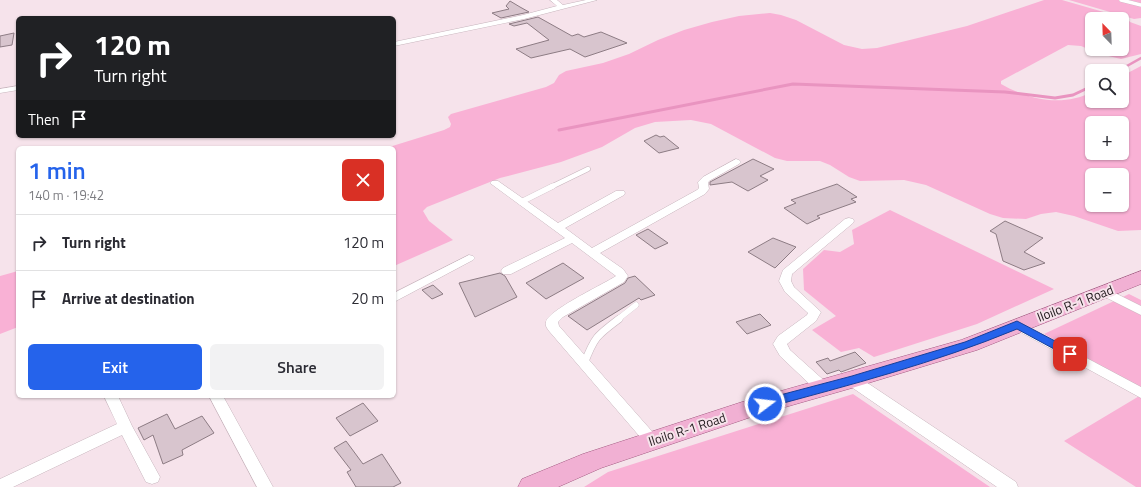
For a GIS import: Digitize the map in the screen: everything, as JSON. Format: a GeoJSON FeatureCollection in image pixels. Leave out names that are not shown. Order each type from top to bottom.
{"type":"FeatureCollection","features":[{"type":"Feature","properties":{"kind":"main road","name":"Iloilo R-1 Road"},"geometry":{"type":"LineString","coordinates":[[531,487],[592,461],[750,408],[852,380],[969,345],[1141,277]]}},
{"type":"Feature","properties":{"kind":"street"},"geometry":{"type":"LineString","coordinates":[[553,0],[562,6]]}},
{"type":"Feature","properties":{"kind":"street"},"geometry":{"type":"LineString","coordinates":[[396,44],[524,17],[562,6],[594,0]]}},
{"type":"Feature","properties":{"kind":"street"},"geometry":{"type":"LineString","coordinates":[[0,91],[16,88]]}},
{"type":"Feature","properties":{"kind":"street"},"geometry":{"type":"LineString","coordinates":[[592,252],[701,192],[704,189],[703,182],[706,179],[736,162]]}},
{"type":"Feature","properties":{"kind":"street"},"geometry":{"type":"LineString","coordinates":[[495,183],[592,252],[619,272],[622,276],[620,279],[559,314],[552,320],[551,324],[652,441]]}},
{"type":"Feature","properties":{"kind":"street"},"geometry":{"type":"LineString","coordinates":[[557,228],[620,193]]}},
{"type":"Feature","properties":{"kind":"street"},"geometry":{"type":"LineString","coordinates":[[823,388],[785,353],[780,344],[783,339],[812,318],[815,312],[789,290],[785,281],[787,273],[849,221]]}},
{"type":"Feature","properties":{"kind":"street"},"geometry":{"type":"LineString","coordinates":[[507,271],[572,239]]}},
{"type":"Feature","properties":{"kind":"street"},"geometry":{"type":"LineString","coordinates":[[396,297],[469,258]]}},
{"type":"Feature","properties":{"kind":"street"},"geometry":{"type":"LineString","coordinates":[[1105,292],[1141,311]]}},
{"type":"Feature","properties":{"kind":"street"},"geometry":{"type":"LineString","coordinates":[[1017,325],[1141,392]]}},
{"type":"Feature","properties":{"kind":"street"},"geometry":{"type":"LineString","coordinates":[[852,380],[1010,487]]}},
{"type":"Feature","properties":{"kind":"street"},"geometry":{"type":"LineString","coordinates":[[112,398],[125,427],[152,477]]}},
{"type":"Feature","properties":{"kind":"street"},"geometry":{"type":"LineString","coordinates":[[217,398],[265,487]]}},
{"type":"Feature","properties":{"kind":"street"},"geometry":{"type":"LineString","coordinates":[[0,486],[125,427]]}},
{"type":"Feature","properties":{"kind":"lane"},"geometry":{"type":"LineString","coordinates":[[1121,0],[1141,5]]}},
{"type":"Feature","properties":{"kind":"lane"},"geometry":{"type":"LineString","coordinates":[[520,202],[588,169]]}},
{"type":"Feature","properties":{"kind":"lane"},"geometry":{"type":"LineString","coordinates":[[584,364],[596,337],[636,305]]}},
{"type":"Feature","properties":{"kind":"shaded area"},"geometry":{"type":"Polygon","coordinates":[[[1044,0],[1062,0],[1104,12],[1085,12],[1085,48],[1068,45],[1001,81],[1001,84],[1012,90],[1034,98],[1046,100],[1069,99],[1085,95],[1085,108],[1129,108],[1129,72],[1141,66],[1141,230],[1118,231],[1074,216],[1056,212],[1041,214],[1026,219],[1003,218],[990,214],[926,185],[904,180],[860,181],[849,177],[830,165],[820,161],[787,161],[775,158],[711,124],[691,120],[655,122],[635,128],[602,147],[561,162],[500,178],[427,207],[423,211],[429,221],[453,240],[396,265],[396,146],[392,146],[450,127],[451,124],[448,117],[451,114],[546,87],[554,83],[559,75],[566,71],[603,63],[629,54],[658,40],[684,30],[739,16],[770,13],[781,15],[796,20],[844,45],[862,49],[877,48],[967,26],[1044,0]]]}},
{"type":"Feature","properties":{"kind":"shaded area"},"geometry":{"type":"Polygon","coordinates":[[[1069,0],[1141,0],[1141,18],[1134,19],[1129,18],[1129,12],[1110,12],[1069,0]]]}},
{"type":"Feature","properties":{"kind":"shaded area"},"geometry":{"type":"Polygon","coordinates":[[[1129,20],[1141,26],[1141,54],[1121,59],[1108,56],[1129,56],[1129,20]]]}},
{"type":"Feature","properties":{"kind":"shaded area"},"geometry":{"type":"Polygon","coordinates":[[[890,210],[1054,289],[977,324],[874,357],[859,348],[841,352],[812,330],[836,316],[804,290],[803,269],[824,250],[840,252],[854,244],[852,230],[890,210]]]}},
{"type":"Feature","properties":{"kind":"shaded area"},"geometry":{"type":"Polygon","coordinates":[[[16,272],[16,328],[0,334],[0,276],[16,272]]]}},
{"type":"Feature","properties":{"kind":"shaded area"},"geometry":{"type":"Polygon","coordinates":[[[1129,294],[1141,300],[1141,388],[1044,334],[1129,294]]]}},
{"type":"Feature","properties":{"kind":"shaded area"},"geometry":{"type":"Polygon","coordinates":[[[853,394],[990,487],[584,487],[608,472],[853,394]]]}},
{"type":"Feature","properties":{"kind":"shaded area"},"geometry":{"type":"Polygon","coordinates":[[[1141,395],[1141,487],[1136,487],[1064,441],[1141,395]]]}},
{"type":"Feature","properties":{"kind":"building"},"geometry":{"type":"Polygon","coordinates":[[[510,1],[529,12],[501,18],[492,13],[509,9],[506,6],[510,1]]]}},
{"type":"Feature","properties":{"kind":"building"},"geometry":{"type":"Polygon","coordinates":[[[538,17],[572,36],[578,34],[584,37],[601,32],[627,43],[585,57],[570,49],[531,58],[516,49],[549,40],[527,23],[514,26],[509,24],[538,17]]]}},
{"type":"Feature","properties":{"kind":"building"},"geometry":{"type":"Polygon","coordinates":[[[14,33],[12,45],[0,47],[0,36],[14,33]]]}},
{"type":"Feature","properties":{"kind":"building"},"geometry":{"type":"Polygon","coordinates":[[[656,135],[660,137],[664,136],[679,148],[659,153],[644,141],[656,135]]]}},
{"type":"Feature","properties":{"kind":"building"},"geometry":{"type":"Polygon","coordinates":[[[753,159],[774,169],[760,176],[768,180],[748,191],[732,182],[710,185],[710,182],[753,159]]]}},
{"type":"Feature","properties":{"kind":"building"},"geometry":{"type":"Polygon","coordinates":[[[837,184],[857,197],[851,199],[856,202],[817,216],[820,218],[807,224],[784,208],[796,203],[791,200],[837,184]]]}},
{"type":"Feature","properties":{"kind":"building"},"geometry":{"type":"Polygon","coordinates":[[[1005,221],[1043,238],[1024,252],[1045,263],[1024,270],[1003,261],[996,234],[990,231],[1005,221]]]}},
{"type":"Feature","properties":{"kind":"building"},"geometry":{"type":"Polygon","coordinates":[[[648,229],[668,243],[655,249],[636,235],[648,229]]]}},
{"type":"Feature","properties":{"kind":"building"},"geometry":{"type":"Polygon","coordinates":[[[773,238],[796,247],[775,268],[748,252],[773,238]]]}},
{"type":"Feature","properties":{"kind":"building"},"geometry":{"type":"Polygon","coordinates":[[[563,263],[584,278],[546,299],[526,283],[563,263]]]}},
{"type":"Feature","properties":{"kind":"building"},"geometry":{"type":"Polygon","coordinates":[[[500,273],[505,276],[517,297],[475,317],[459,283],[500,273]]]}},
{"type":"Feature","properties":{"kind":"building"},"geometry":{"type":"Polygon","coordinates":[[[635,276],[655,295],[641,300],[639,298],[587,330],[568,316],[625,283],[628,278],[635,276]]]}},
{"type":"Feature","properties":{"kind":"building"},"geometry":{"type":"Polygon","coordinates":[[[433,285],[443,294],[432,299],[422,290],[433,285]]]}},
{"type":"Feature","properties":{"kind":"building"},"geometry":{"type":"Polygon","coordinates":[[[760,314],[771,325],[747,334],[736,322],[760,314]]]}},
{"type":"Feature","properties":{"kind":"building"},"geometry":{"type":"Polygon","coordinates":[[[855,352],[866,363],[841,372],[839,370],[827,374],[816,362],[828,358],[830,361],[855,352]]]}},
{"type":"Feature","properties":{"kind":"building"},"geometry":{"type":"Polygon","coordinates":[[[363,403],[378,421],[350,436],[336,418],[363,403]]]}},
{"type":"Feature","properties":{"kind":"building"},"geometry":{"type":"Polygon","coordinates":[[[167,414],[175,429],[202,416],[214,433],[182,450],[183,455],[163,464],[153,435],[144,440],[138,428],[167,414]]]}},
{"type":"Feature","properties":{"kind":"building"},"geometry":{"type":"Polygon","coordinates":[[[346,441],[363,464],[382,454],[401,483],[393,487],[356,487],[347,472],[351,470],[334,448],[346,441]]]}},
{"type":"Feature","properties":{"kind":"waterway"},"geometry":{"type":"LineString","coordinates":[[1129,65],[1141,58]]}},
{"type":"Feature","properties":{"kind":"waterway"},"geometry":{"type":"LineString","coordinates":[[559,130],[793,84],[1005,92],[1055,98],[1073,95],[1085,89]]}},
{"type":"Feature","properties":{"kind":"route"},"geometry":{"type":"LineString","coordinates":[[765,404],[969,345],[1017,325],[1070,354]]}}]}
